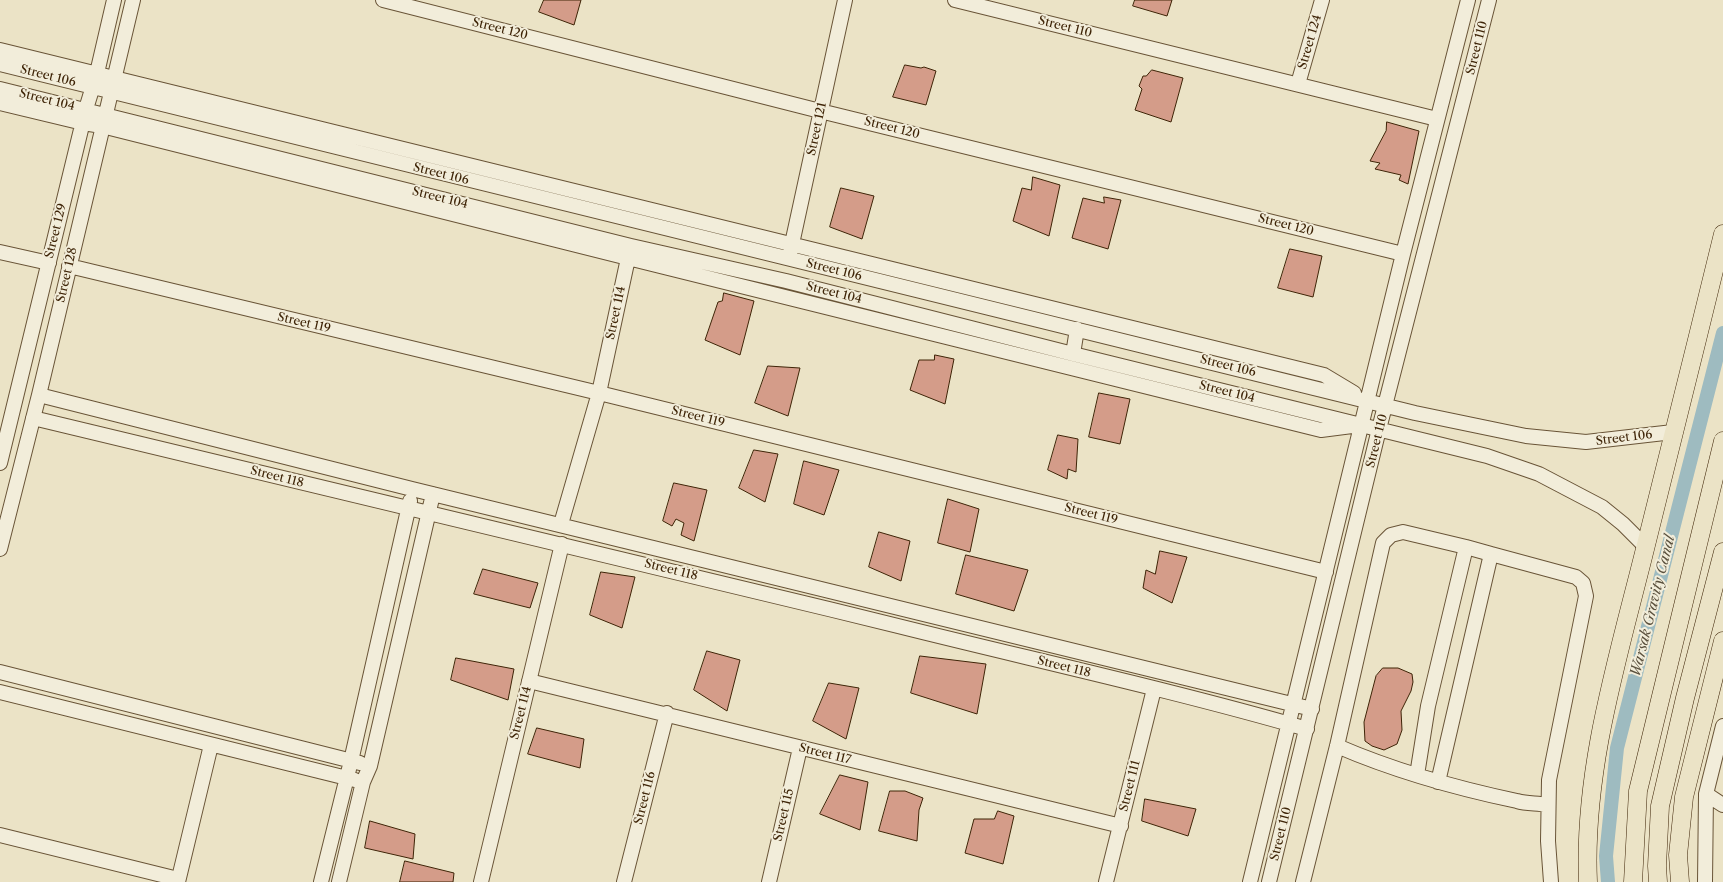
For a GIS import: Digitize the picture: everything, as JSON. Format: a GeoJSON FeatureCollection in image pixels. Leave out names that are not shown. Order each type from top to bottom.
{"type":"FeatureCollection","features":[{"type":"Feature","properties":{"kind":"main road"},"geometry":{"type":"LineString","coordinates":[[1588,882],[1586,851],[1592,775],[1616,661],[1723,234]]}},
{"type":"Feature","properties":{"kind":"main road"},"geometry":{"type":"LineString","coordinates":[[1634,882],[1638,791],[1723,441]]}},
{"type":"Feature","properties":{"kind":"main road"},"geometry":{"type":"LineString","coordinates":[[1658,882],[1660,806],[1723,552]]}},
{"type":"Feature","properties":{"kind":"main road"},"geometry":{"type":"LineString","coordinates":[[1680,882],[1678,855],[1684,797],[1723,641]]}},
{"type":"Feature","properties":{"kind":"main road"},"geometry":{"type":"LineString","coordinates":[[1678,728],[1700,734]]}},
{"type":"Feature","properties":{"kind":"street","name":"Street 129"},"geometry":{"type":"LineString","coordinates":[[0,463],[114,0]]}},
{"type":"Feature","properties":{"kind":"street","name":"Street 128"},"geometry":{"type":"LineString","coordinates":[[0,549],[39,395],[133,0]]}},
{"type":"Feature","properties":{"kind":"street","name":"Street 120"},"geometry":{"type":"LineString","coordinates":[[383,0],[415,4],[820,111],[1402,254]]}},
{"type":"Feature","properties":{"kind":"street","name":"Street 121"},"geometry":{"type":"LineString","coordinates":[[789,259],[845,0]]}},
{"type":"Feature","properties":{"kind":"street","name":"Street 110"},"geometry":{"type":"LineString","coordinates":[[955,0],[1437,119]]}},
{"type":"Feature","properties":{"kind":"street","name":"Street 124"},"geometry":{"type":"LineString","coordinates":[[1298,84],[1322,0]]}},
{"type":"Feature","properties":{"kind":"street","name":"Street 110"},"geometry":{"type":"LineString","coordinates":[[1250,882],[1368,401],[1402,254],[1468,0]]}},
{"type":"Feature","properties":{"kind":"street","name":"Street 110"},"geometry":{"type":"LineString","coordinates":[[1269,882],[1380,429],[1489,0]]}},
{"type":"Feature","properties":{"kind":"street"},"geometry":{"type":"LineString","coordinates":[[0,50],[95,80],[114,78],[1324,375],[1368,401]]}},
{"type":"Feature","properties":{"kind":"street","name":"Street 106"},"geometry":{"type":"LineString","coordinates":[[0,64],[95,80],[110,92],[1368,401],[1526,436],[1586,442],[1673,432]]}},
{"type":"Feature","properties":{"kind":"street","name":"Street 104"},"geometry":{"type":"LineString","coordinates":[[0,89],[84,116],[272,163],[452,202],[629,252],[786,281],[1073,354],[1216,396],[1362,425],[1487,456],[1538,474],[1602,507],[1623,524],[1646,547]]}},
{"type":"Feature","properties":{"kind":"street"},"geometry":{"type":"LineString","coordinates":[[0,103],[84,116]]}},
{"type":"Feature","properties":{"kind":"street"},"geometry":{"type":"LineString","coordinates":[[272,163],[629,252],[919,330],[1216,396]]}},
{"type":"Feature","properties":{"kind":"street"},"geometry":{"type":"LineString","coordinates":[[452,202],[456,178]]}},
{"type":"Feature","properties":{"kind":"street"},"geometry":{"type":"LineString","coordinates":[[614,216],[617,202]]}},
{"type":"Feature","properties":{"kind":"street"},"geometry":{"type":"LineString","coordinates":[[0,252],[49,264]]}},
{"type":"Feature","properties":{"kind":"street","name":"Street 114"},"geometry":{"type":"LineString","coordinates":[[561,524],[599,393],[629,252]]}},
{"type":"Feature","properties":{"kind":"street","name":"Street 119"},"geometry":{"type":"LineString","coordinates":[[69,266],[599,393],[1326,572]]}},
{"type":"Feature","properties":{"kind":"street"},"geometry":{"type":"LineString","coordinates":[[919,330],[923,316]]}},
{"type":"Feature","properties":{"kind":"street"},"geometry":{"type":"LineString","coordinates":[[1073,354],[1077,329]]}},
{"type":"Feature","properties":{"kind":"street"},"geometry":{"type":"LineString","coordinates":[[1230,367],[1233,352]]}},
{"type":"Feature","properties":{"kind":"street"},"geometry":{"type":"LineString","coordinates":[[39,395],[412,489],[1312,709]]}},
{"type":"Feature","properties":{"kind":"street","name":"Street 118"},"geometry":{"type":"LineString","coordinates":[[33,418],[428,514],[562,544],[1154,689],[1307,729]]}},
{"type":"Feature","properties":{"kind":"street"},"geometry":{"type":"LineString","coordinates":[[321,882],[351,761],[412,489]]}},
{"type":"Feature","properties":{"kind":"street"},"geometry":{"type":"LineString","coordinates":[[339,882],[363,782],[370,766],[433,494]]}},
{"type":"Feature","properties":{"kind":"street"},"geometry":{"type":"LineString","coordinates":[[1303,882],[1384,543],[1391,535],[1403,532],[1576,577],[1583,582],[1586,596],[1549,780],[1547,805],[1551,882]]}},
{"type":"Feature","properties":{"kind":"street","name":"Street 114"},"geometry":{"type":"LineString","coordinates":[[481,882],[562,544]]}},
{"type":"Feature","properties":{"kind":"street"},"geometry":{"type":"LineString","coordinates":[[1417,775],[1428,706],[1466,547]]}},
{"type":"Feature","properties":{"kind":"street"},"geometry":{"type":"LineString","coordinates":[[1438,782],[1491,554]]}},
{"type":"Feature","properties":{"kind":"street"},"geometry":{"type":"LineString","coordinates":[[0,672],[370,766]]}},
{"type":"Feature","properties":{"kind":"street","name":"Street 117"},"geometry":{"type":"LineString","coordinates":[[529,681],[666,713],[800,748],[1121,826]]}},
{"type":"Feature","properties":{"kind":"street","name":"Street 111"},"geometry":{"type":"LineString","coordinates":[[1106,882],[1154,689]]}},
{"type":"Feature","properties":{"kind":"street"},"geometry":{"type":"LineString","coordinates":[[0,692],[363,782]]}},
{"type":"Feature","properties":{"kind":"street","name":"Street 116"},"geometry":{"type":"LineString","coordinates":[[624,882],[666,713]]}},
{"type":"Feature","properties":{"kind":"street"},"geometry":{"type":"LineString","coordinates":[[1705,882],[1706,794],[1723,726]]}},
{"type":"Feature","properties":{"kind":"street"},"geometry":{"type":"LineString","coordinates":[[0,835],[178,881],[211,745]]}},
{"type":"Feature","properties":{"kind":"street"},"geometry":{"type":"LineString","coordinates":[[1337,746],[1382,764],[1438,782],[1520,802],[1547,805]]}},
{"type":"Feature","properties":{"kind":"street","name":"Street 115"},"geometry":{"type":"LineString","coordinates":[[769,882],[800,748]]}},
{"type":"Feature","properties":{"kind":"street"},"geometry":{"type":"LineString","coordinates":[[1706,794],[1723,804]]}},
{"type":"Feature","properties":{"kind":"building"},"geometry":{"type":"Polygon","coordinates":[[[544,0],[581,0],[574,25],[539,12],[544,0]]]}},
{"type":"Feature","properties":{"kind":"building"},"geometry":{"type":"Polygon","coordinates":[[[1135,0],[1172,0],[1167,16],[1133,6],[1135,0]]]}},
{"type":"Feature","properties":{"kind":"building"},"geometry":{"type":"Polygon","coordinates":[[[905,65],[924,67],[936,71],[926,105],[893,97],[905,65]]]}},
{"type":"Feature","properties":{"kind":"building"},"geometry":{"type":"Polygon","coordinates":[[[1152,70],[1183,78],[1171,122],[1135,110],[1142,89],[1139,86],[1143,76],[1146,76],[1152,70]]]}},
{"type":"Feature","properties":{"kind":"building"},"geometry":{"type":"Polygon","coordinates":[[[1387,122],[1419,131],[1408,184],[1399,180],[1401,175],[1375,169],[1380,163],[1370,161],[1386,131],[1387,122]]]}},
{"type":"Feature","properties":{"kind":"building"},"geometry":{"type":"Polygon","coordinates":[[[1033,177],[1060,185],[1049,236],[1013,221],[1022,188],[1031,190],[1033,177]]]}},
{"type":"Feature","properties":{"kind":"building"},"geometry":{"type":"Polygon","coordinates":[[[841,188],[874,196],[862,239],[830,227],[841,188]]]}},
{"type":"Feature","properties":{"kind":"building"},"geometry":{"type":"Polygon","coordinates":[[[1104,197],[1121,200],[1108,249],[1072,238],[1083,198],[1104,203],[1104,197]]]}},
{"type":"Feature","properties":{"kind":"building"},"geometry":{"type":"Polygon","coordinates":[[[1290,249],[1322,256],[1313,297],[1278,288],[1290,249]]]}},
{"type":"Feature","properties":{"kind":"building"},"geometry":{"type":"Polygon","coordinates":[[[724,293],[754,301],[740,355],[705,340],[718,302],[722,301],[724,293]]]}},
{"type":"Feature","properties":{"kind":"building"},"geometry":{"type":"Polygon","coordinates":[[[935,355],[954,359],[945,404],[910,390],[919,360],[934,360],[935,355]]]}},
{"type":"Feature","properties":{"kind":"building"},"geometry":{"type":"Polygon","coordinates":[[[768,366],[800,368],[788,416],[755,403],[768,366]]]}},
{"type":"Feature","properties":{"kind":"building"},"geometry":{"type":"Polygon","coordinates":[[[1099,393],[1130,399],[1120,444],[1089,437],[1099,393]]]}},
{"type":"Feature","properties":{"kind":"building"},"geometry":{"type":"Polygon","coordinates":[[[1058,435],[1078,439],[1076,472],[1068,469],[1067,479],[1048,470],[1058,435]]]}},
{"type":"Feature","properties":{"kind":"building"},"geometry":{"type":"Polygon","coordinates":[[[754,450],[778,454],[765,502],[739,488],[754,450]]]}},
{"type":"Feature","properties":{"kind":"building"},"geometry":{"type":"Polygon","coordinates":[[[804,461],[839,470],[824,515],[794,504],[804,461]]]}},
{"type":"Feature","properties":{"kind":"building"},"geometry":{"type":"Polygon","coordinates":[[[674,483],[707,490],[694,541],[681,535],[684,523],[676,519],[672,526],[663,521],[674,483]]]}},
{"type":"Feature","properties":{"kind":"building"},"geometry":{"type":"Polygon","coordinates":[[[948,499],[979,509],[970,552],[938,543],[948,499]]]}},
{"type":"Feature","properties":{"kind":"building"},"geometry":{"type":"Polygon","coordinates":[[[879,532],[910,541],[901,581],[869,567],[879,532]]]}},
{"type":"Feature","properties":{"kind":"building"},"geometry":{"type":"Polygon","coordinates":[[[1160,551],[1187,557],[1172,603],[1143,588],[1146,570],[1155,574],[1160,551]]]}},
{"type":"Feature","properties":{"kind":"building"},"geometry":{"type":"Polygon","coordinates":[[[966,555],[1028,570],[1014,611],[956,594],[966,555]]]}},
{"type":"Feature","properties":{"kind":"building"},"geometry":{"type":"Polygon","coordinates":[[[483,569],[538,583],[530,608],[474,594],[483,569]]]}},
{"type":"Feature","properties":{"kind":"building"},"geometry":{"type":"Polygon","coordinates":[[[601,572],[635,577],[622,628],[590,615],[601,572]]]}},
{"type":"Feature","properties":{"kind":"building"},"geometry":{"type":"Polygon","coordinates":[[[707,651],[740,660],[727,711],[694,690],[707,651]]]}},
{"type":"Feature","properties":{"kind":"building"},"geometry":{"type":"Polygon","coordinates":[[[920,656],[986,664],[977,714],[911,693],[920,656]]]}},
{"type":"Feature","properties":{"kind":"building"},"geometry":{"type":"Polygon","coordinates":[[[456,658],[514,669],[508,700],[451,680],[456,658]]]}},
{"type":"Feature","properties":{"kind":"building"},"geometry":{"type":"Polygon","coordinates":[[[1383,668],[1398,668],[1412,674],[1413,682],[1411,691],[1401,711],[1402,730],[1397,744],[1384,750],[1372,746],[1365,741],[1364,722],[1376,676],[1383,668]]]}},
{"type":"Feature","properties":{"kind":"building"},"geometry":{"type":"Polygon","coordinates":[[[829,683],[859,688],[846,739],[813,721],[829,683]]]}},
{"type":"Feature","properties":{"kind":"building"},"geometry":{"type":"Polygon","coordinates":[[[537,728],[584,739],[580,768],[528,754],[537,728]]]}},
{"type":"Feature","properties":{"kind":"building"},"geometry":{"type":"Polygon","coordinates":[[[840,775],[868,782],[860,830],[820,814],[840,775]]]}},
{"type":"Feature","properties":{"kind":"building"},"geometry":{"type":"Polygon","coordinates":[[[890,791],[905,791],[923,798],[919,810],[917,841],[879,831],[890,791]]]}},
{"type":"Feature","properties":{"kind":"building"},"geometry":{"type":"Polygon","coordinates":[[[1145,799],[1196,809],[1188,836],[1142,821],[1145,799]]]}},
{"type":"Feature","properties":{"kind":"building"},"geometry":{"type":"Polygon","coordinates":[[[998,811],[1014,816],[1003,864],[965,853],[974,819],[994,819],[998,811]]]}},
{"type":"Feature","properties":{"kind":"building"},"geometry":{"type":"Polygon","coordinates":[[[370,821],[415,834],[413,859],[365,848],[370,821]]]}},
{"type":"Feature","properties":{"kind":"building"},"geometry":{"type":"Polygon","coordinates":[[[405,861],[454,873],[453,882],[400,882],[405,861]]]}},
{"type":"Feature","properties":{"kind":"waterway","name":"Warsak Gravity Canal"},"geometry":{"type":"LineString","coordinates":[[1608,882],[1606,856],[1617,748],[1723,333]]}}]}
